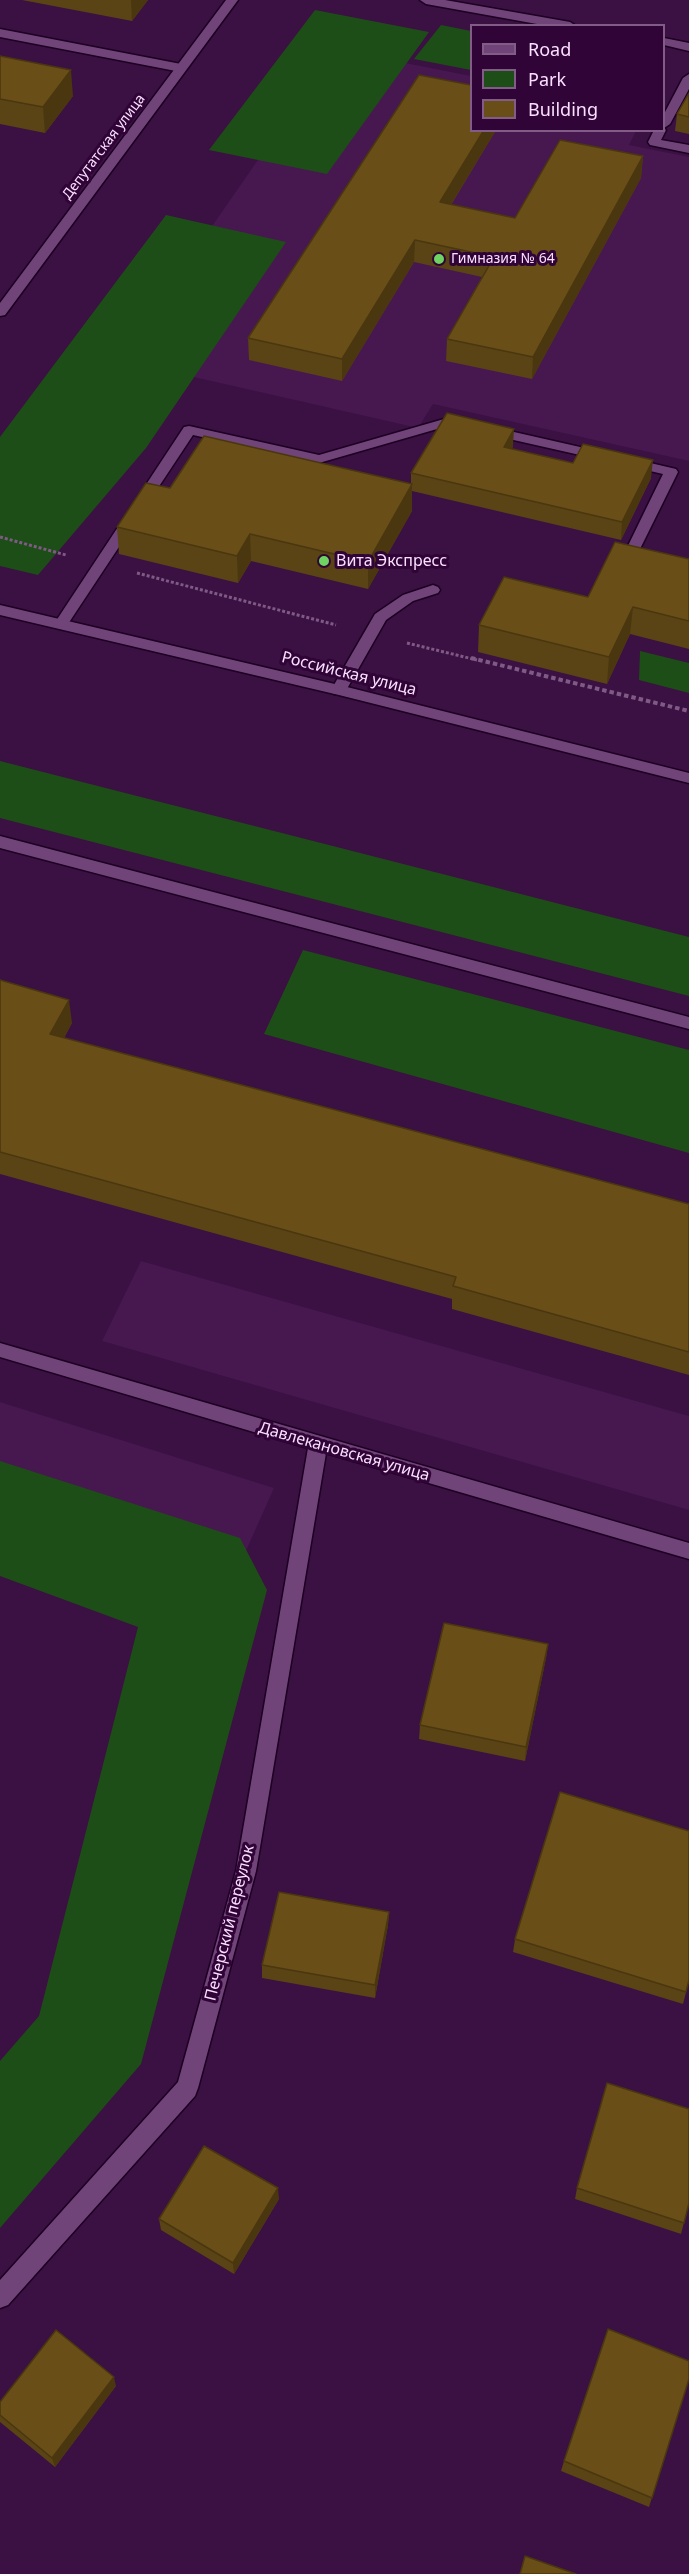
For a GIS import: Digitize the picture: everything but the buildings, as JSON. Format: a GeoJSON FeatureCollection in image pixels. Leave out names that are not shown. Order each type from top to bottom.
{"type":"FeatureCollection","features":[{"type":"Feature","properties":{"kind":"street","name":"Депутатская улица"},"geometry":{"type":"LineString","coordinates":[[0,312],[232,0]]}},
{"type":"Feature","properties":{"kind":"street"},"geometry":{"type":"LineString","coordinates":[[426,0],[559,24]]}},
{"type":"Feature","properties":{"kind":"street"},"geometry":{"type":"LineString","coordinates":[[0,33],[181,68]]}},
{"type":"Feature","properties":{"kind":"street"},"geometry":{"type":"LineString","coordinates":[[665,42],[689,47]]}},
{"type":"Feature","properties":{"kind":"street"},"geometry":{"type":"LineString","coordinates":[[665,120],[689,78]]}},
{"type":"Feature","properties":{"kind":"street"},"geometry":{"type":"LineString","coordinates":[[659,132],[654,141],[689,149]]}},
{"type":"Feature","properties":{"kind":"street"},"geometry":{"type":"LineString","coordinates":[[61,624],[189,430],[319,459],[451,422],[671,472],[630,556],[689,570]]}},
{"type":"Feature","properties":{"kind":"street"},"geometry":{"type":"LineString","coordinates":[[339,690],[380,617],[408,598],[433,590]]}},
{"type":"Feature","properties":{"kind":"street","name":"Российская улица"},"geometry":{"type":"LineString","coordinates":[[0,610],[339,690],[689,778]]}},
{"type":"Feature","properties":{"kind":"street"},"geometry":{"type":"LineString","coordinates":[[0,842],[689,1023]]}},
{"type":"Feature","properties":{"kind":"street","name":"Давлекановская улица"},"geometry":{"type":"LineString","coordinates":[[0,1350],[689,1551]]}},
{"type":"Feature","properties":{"kind":"street","name":"Печерский переулок"},"geometry":{"type":"LineString","coordinates":[[0,2297],[187,2088],[246,1871],[318,1444]]}},
{"type":"Feature","properties":{"kind":"shaded area","name":"Гимназия № 64"},"geometry":{"type":"Polygon","coordinates":[[[335,49],[470,76],[470,132],[636,132],[629,145],[689,157],[689,461],[433,404],[418,428],[119,360],[335,49]]]}},
{"type":"Feature","properties":{"kind":"shaded area"},"geometry":{"type":"Polygon","coordinates":[[[141,1261],[689,1416],[689,1510],[102,1341],[141,1261]]]}},
{"type":"Feature","properties":{"kind":"shaded area"},"geometry":{"type":"Polygon","coordinates":[[[0,1402],[274,1488],[242,1560],[0,1483],[0,1402]]]}},
{"type":"Feature","properties":{"kind":"green space"},"geometry":{"type":"Polygon","coordinates":[[[315,10],[429,32],[327,174],[209,150],[315,10]]]}},
{"type":"Feature","properties":{"kind":"green space"},"geometry":{"type":"Polygon","coordinates":[[[441,25],[470,31],[470,70],[414,59],[441,25]]]}},
{"type":"Feature","properties":{"kind":"green space"},"geometry":{"type":"Polygon","coordinates":[[[166,215],[286,242],[146,448],[38,575],[0,566],[0,437],[166,215]]]}},
{"type":"Feature","properties":{"kind":"green space"},"geometry":{"type":"Polygon","coordinates":[[[640,651],[689,663],[689,693],[639,680],[640,651]]]}},
{"type":"Feature","properties":{"kind":"green space"},"geometry":{"type":"Polygon","coordinates":[[[0,761],[689,937],[689,996],[0,818],[0,761]]]}},
{"type":"Feature","properties":{"kind":"green space"},"geometry":{"type":"Polygon","coordinates":[[[303,950],[689,1050],[689,1153],[264,1034],[303,950]]]}},
{"type":"Feature","properties":{"kind":"green space"},"geometry":{"type":"Polygon","coordinates":[[[0,1461],[240,1538],[267,1590],[141,2064],[0,2228],[0,2061],[39,2016],[138,1627],[0,1576],[0,1461]]]}},
{"type":"Feature","properties":{"kind":"place","name":"Гимназия № 64"},"geometry":{"type":"Point","coordinates":[439,259]}},
{"type":"Feature","properties":{"kind":"place","name":"Вита Экспресс"},"geometry":{"type":"Point","coordinates":[324,561]}}]}
